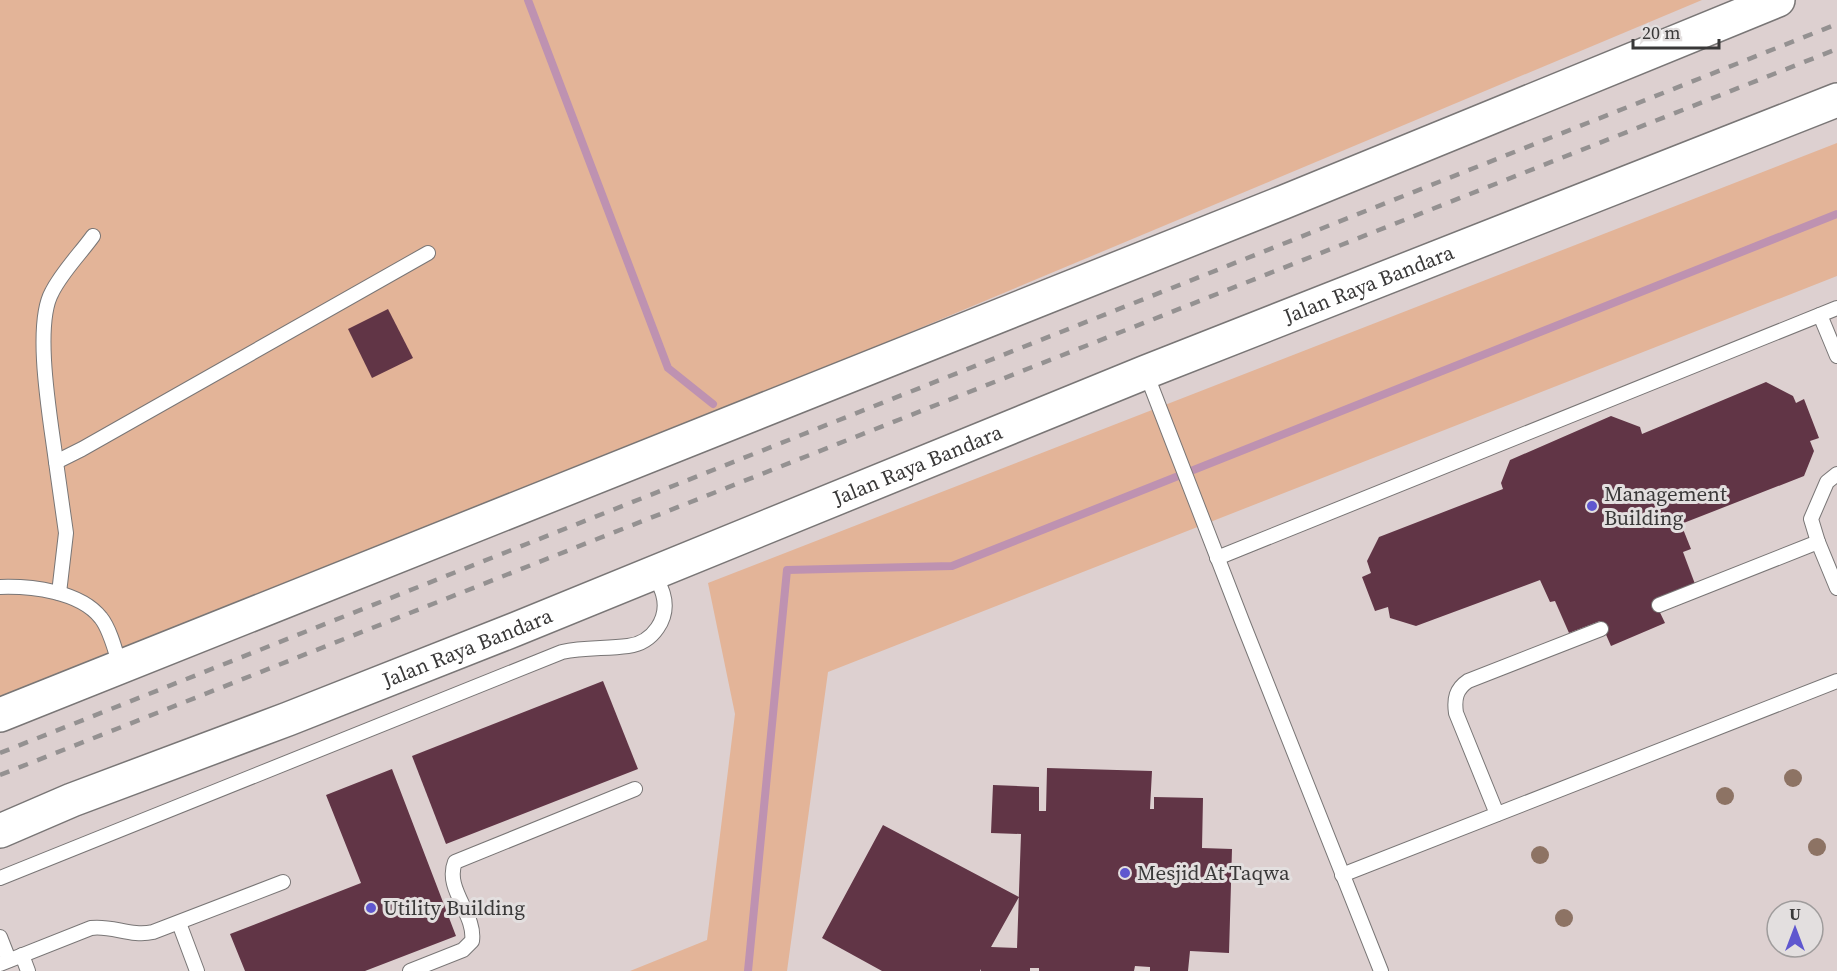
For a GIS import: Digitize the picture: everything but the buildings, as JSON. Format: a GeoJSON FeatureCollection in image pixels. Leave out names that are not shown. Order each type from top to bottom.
{"type":"FeatureCollection","features":[{"type":"Feature","properties":{"kind":"street"},"geometry":{"type":"LineString","coordinates":[[0,715],[1284,202],[1778,0]]}},
{"type":"Feature","properties":{"kind":"street","name":"Jalan Raya Bandara"},"geometry":{"type":"LineString","coordinates":[[0,831],[72,800],[288,719],[1146,372],[1837,100]]}},
{"type":"Feature","properties":{"kind":"lane"},"geometry":{"type":"LineString","coordinates":[[59,593],[66,533],[45,369],[45,314],[51,292],[93,236]]}},
{"type":"Feature","properties":{"kind":"lane"},"geometry":{"type":"LineString","coordinates":[[56,462],[428,253]]}},
{"type":"Feature","properties":{"kind":"lane"},"geometry":{"type":"LineString","coordinates":[[1217,558],[1837,308]]}},
{"type":"Feature","properties":{"kind":"lane"},"geometry":{"type":"LineString","coordinates":[[1820,315],[1837,356]]}},
{"type":"Feature","properties":{"kind":"lane"},"geometry":{"type":"LineString","coordinates":[[1146,372],[1217,558],[1381,971]]}},
{"type":"Feature","properties":{"kind":"lane"},"geometry":{"type":"LineString","coordinates":[[1837,474],[1827,482],[1811,519],[1837,588]]}},
{"type":"Feature","properties":{"kind":"lane"},"geometry":{"type":"LineString","coordinates":[[1659,605],[1818,542]]}},
{"type":"Feature","properties":{"kind":"lane"},"geometry":{"type":"LineString","coordinates":[[0,878],[562,652],[575,649],[630,646],[642,642],[652,636],[663,616],[665,606],[654,572]]}},
{"type":"Feature","properties":{"kind":"lane"},"geometry":{"type":"LineString","coordinates":[[0,587],[24,586],[59,593],[84,603],[102,618],[120,666]]}},
{"type":"Feature","properties":{"kind":"lane"},"geometry":{"type":"LineString","coordinates":[[1497,814],[1456,713],[1455,703],[1460,687],[1468,681],[1601,629]]}},
{"type":"Feature","properties":{"kind":"lane"},"geometry":{"type":"LineString","coordinates":[[1342,875],[1837,681]]}},
{"type":"Feature","properties":{"kind":"lane"},"geometry":{"type":"LineString","coordinates":[[410,971],[464,950],[472,941],[472,929],[453,879],[455,862],[635,789]]}},
{"type":"Feature","properties":{"kind":"lane"},"geometry":{"type":"LineString","coordinates":[[10,959],[91,928],[147,933],[283,882]]}},
{"type":"Feature","properties":{"kind":"lane"},"geometry":{"type":"LineString","coordinates":[[178,923],[197,971]]}},
{"type":"Feature","properties":{"kind":"lane"},"geometry":{"type":"LineString","coordinates":[[0,937],[10,959],[28,971]]}},
{"type":"Feature","properties":{"kind":"shaded area"},"geometry":{"type":"Polygon","coordinates":[[[0,0],[1837,0],[1837,971],[0,971],[0,0]]]}},
{"type":"Feature","properties":{"kind":"shaded area"},"geometry":{"type":"Polygon","coordinates":[[[0,0],[1702,0],[0,714],[0,0]]]}},
{"type":"Feature","properties":{"kind":"shaded area"},"geometry":{"type":"Polygon","coordinates":[[[1837,143],[1837,276],[828,672],[787,971],[630,971],[707,940],[735,714],[708,583],[1837,143]]]}},
{"type":"Feature","properties":{"kind":"waterway"},"geometry":{"type":"LineString","coordinates":[[528,0],[668,368],[713,404]]}},
{"type":"Feature","properties":{"kind":"waterway"},"geometry":{"type":"LineString","coordinates":[[748,971],[787,570],[952,566],[1837,214]]}},
{"type":"Feature","properties":{"kind":"railway"},"geometry":{"type":"LineString","coordinates":[[0,753],[1837,24]]}},
{"type":"Feature","properties":{"kind":"railway"},"geometry":{"type":"LineString","coordinates":[[0,775],[1837,49]]}},
{"type":"Feature","properties":{"kind":"place","name":"Management Building"},"geometry":{"type":"Point","coordinates":[1592,506]}},
{"type":"Feature","properties":{"kind":"place","name":"Mesjid At Taqwa"},"geometry":{"type":"Point","coordinates":[1125,873]}},
{"type":"Feature","properties":{"kind":"place","name":"Utility Building"},"geometry":{"type":"Point","coordinates":[371,908]}}]}
